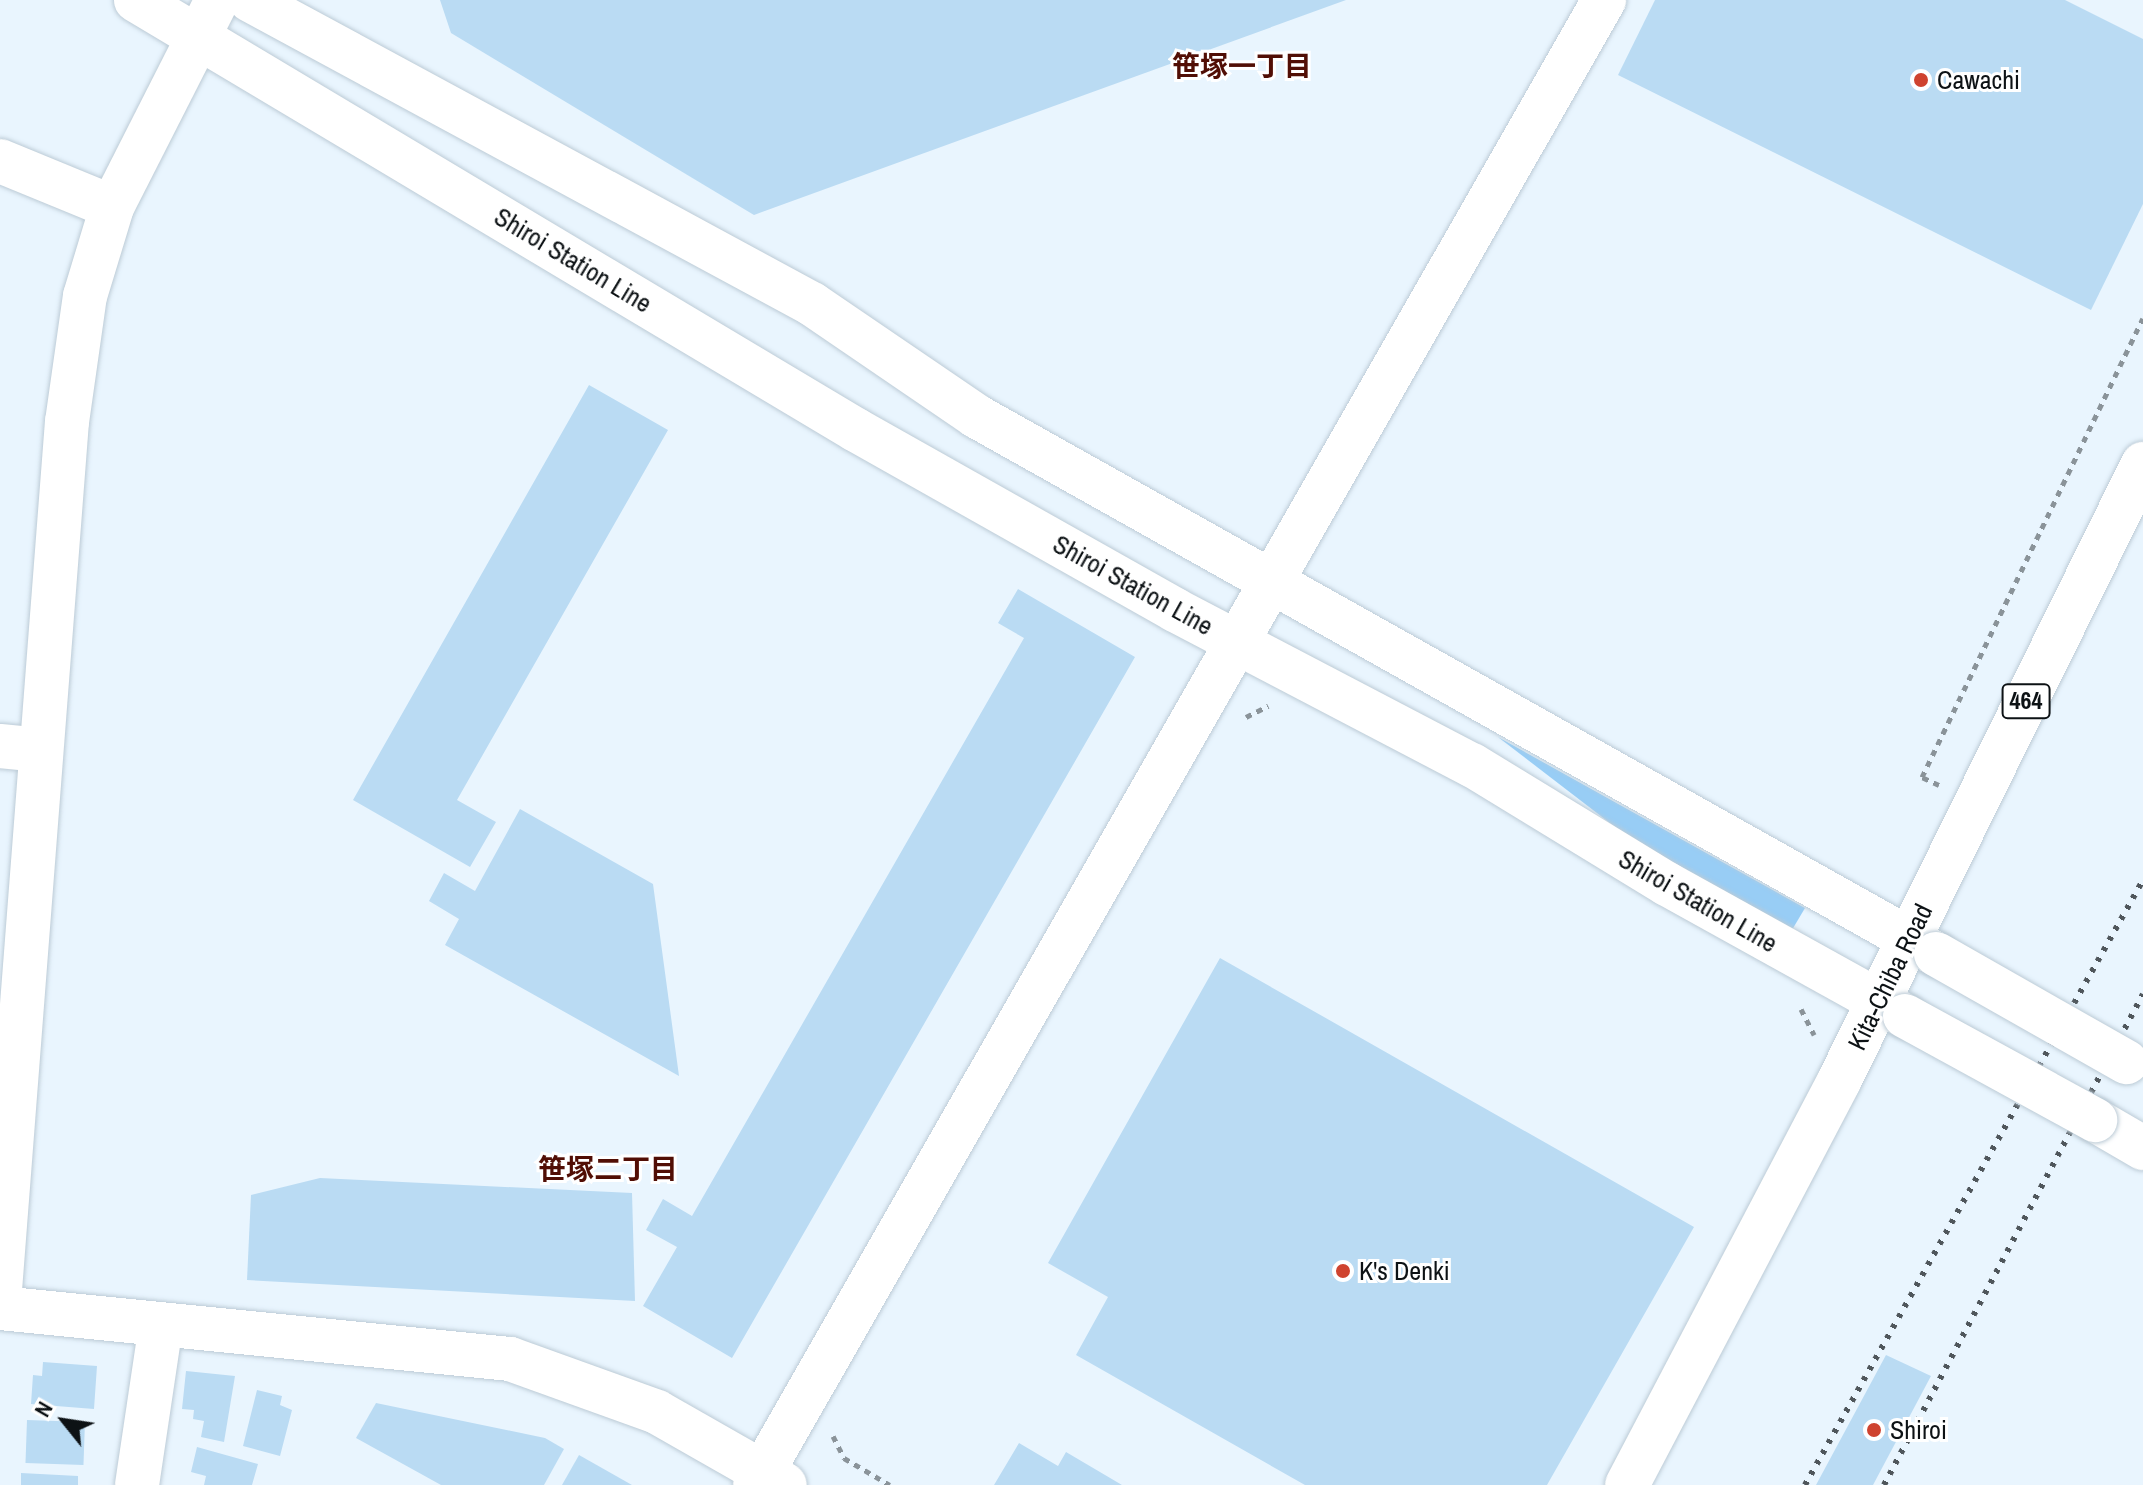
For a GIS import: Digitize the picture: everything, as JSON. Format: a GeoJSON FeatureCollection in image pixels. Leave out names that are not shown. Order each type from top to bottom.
{"type":"FeatureCollection","features":[{"type":"Feature","properties":{"kind":"main road","name":"Shiroi Station Line"},"geometry":{"type":"LineString","coordinates":[[136,0],[856,430],[1472,765],[1667,884],[2143,1148]]}},
{"type":"Feature","properties":{"kind":"main road"},"geometry":{"type":"LineString","coordinates":[[0,1290],[21,748],[85,296],[112,207],[217,0]]}},
{"type":"Feature","properties":{"kind":"main road"},"geometry":{"type":"LineString","coordinates":[[250,0],[812,304],[976,416],[2143,1072]]}},
{"type":"Feature","properties":{"kind":"main road"},"geometry":{"type":"LineString","coordinates":[[0,1308],[510,1359],[657,1412],[767,1481],[1604,0]]}},
{"type":"Feature","properties":{"kind":"main road"},"geometry":{"type":"LineString","coordinates":[[0,161],[112,207]]}},
{"type":"Feature","properties":{"kind":"main road","name":"Kita-Chiba Road"},"geometry":{"type":"LineString","coordinates":[[1627,1485],[1892,1009],[2143,464]]}},
{"type":"Feature","properties":{"kind":"main road"},"geometry":{"type":"LineString","coordinates":[[137,1485],[161,1325]]}},
{"type":"Feature","properties":{"kind":"path"},"geometry":{"type":"LineString","coordinates":[[1944,787],[1922,777],[2143,318]]}},
{"type":"Feature","properties":{"kind":"path"},"geometry":{"type":"LineString","coordinates":[[1239,723],[1262,707],[1280,708]]}},
{"type":"Feature","properties":{"kind":"path"},"geometry":{"type":"LineString","coordinates":[[1793,1004],[1811,1023],[1816,1050]]}},
{"type":"Feature","properties":{"kind":"path"},"geometry":{"type":"LineString","coordinates":[[840,1424],[832,1438],[836,1450],[890,1485]]}},
{"type":"Feature","properties":{"kind":"shaded area"},"geometry":{"type":"Polygon","coordinates":[[[1498,737],[1805,908],[1789,935],[1671,870],[1498,737]]]}},
{"type":"Feature","properties":{"kind":"building"},"geometry":{"type":"Polygon","coordinates":[[[440,0],[1346,0],[754,215],[451,33],[440,0]]]}},
{"type":"Feature","properties":{"kind":"building"},"geometry":{"type":"Polygon","coordinates":[[[1655,0],[2065,0],[2143,39],[2143,204],[2091,310],[1618,75],[1655,0]]]}},
{"type":"Feature","properties":{"kind":"building"},"geometry":{"type":"Polygon","coordinates":[[[589,385],[668,430],[457,800],[496,822],[470,867],[353,800],[589,385]]]}},
{"type":"Feature","properties":{"kind":"building"},"geometry":{"type":"Polygon","coordinates":[[[1018,589],[1135,657],[732,1358],[643,1306],[677,1247],[646,1230],[663,1199],[692,1216],[1024,638],[998,623],[1018,589]]]}},
{"type":"Feature","properties":{"kind":"building"},"geometry":{"type":"Polygon","coordinates":[[[520,809],[653,884],[679,1076],[445,945],[459,919],[429,901],[444,873],[475,891],[520,809]]]}},
{"type":"Feature","properties":{"kind":"building"},"geometry":{"type":"Polygon","coordinates":[[[1220,958],[1694,1227],[1547,1485],[1305,1485],[1076,1355],[1108,1297],[1048,1263],[1220,958]]]}},
{"type":"Feature","properties":{"kind":"building"},"geometry":{"type":"Polygon","coordinates":[[[320,1178],[632,1193],[635,1301],[247,1280],[251,1195],[320,1178]]]}},
{"type":"Feature","properties":{"kind":"building","name":"Shiroi"},"geometry":{"type":"Polygon","coordinates":[[[1886,1355],[1931,1376],[1873,1485],[1816,1485],[1886,1355]]]}},
{"type":"Feature","properties":{"kind":"building"},"geometry":{"type":"Polygon","coordinates":[[[43,1362],[97,1366],[94,1409],[31,1404],[33,1375],[42,1376],[43,1362]]]}},
{"type":"Feature","properties":{"kind":"building"},"geometry":{"type":"Polygon","coordinates":[[[186,1371],[235,1376],[224,1442],[201,1437],[204,1421],[193,1419],[194,1410],[182,1409],[186,1371]]]}},
{"type":"Feature","properties":{"kind":"building"},"geometry":{"type":"Polygon","coordinates":[[[257,1390],[282,1396],[280,1405],[292,1410],[280,1456],[243,1446],[257,1390]]]}},
{"type":"Feature","properties":{"kind":"building"},"geometry":{"type":"Polygon","coordinates":[[[376,1403],[545,1438],[564,1449],[544,1485],[441,1485],[356,1438],[376,1403]]]}},
{"type":"Feature","properties":{"kind":"building"},"geometry":{"type":"Polygon","coordinates":[[[27,1420],[85,1422],[83,1465],[25,1463],[27,1420]]]}},
{"type":"Feature","properties":{"kind":"building"},"geometry":{"type":"Polygon","coordinates":[[[1019,1443],[1058,1466],[1066,1452],[1122,1485],[994,1485],[1019,1443]]]}},
{"type":"Feature","properties":{"kind":"building"},"geometry":{"type":"Polygon","coordinates":[[[197,1447],[258,1464],[252,1485],[204,1485],[206,1476],[191,1472],[197,1447]]]}},
{"type":"Feature","properties":{"kind":"building"},"geometry":{"type":"Polygon","coordinates":[[[579,1455],[632,1485],[562,1485],[579,1455]]]}},
{"type":"Feature","properties":{"kind":"building"},"geometry":{"type":"Polygon","coordinates":[[[21,1473],[78,1476],[78,1485],[21,1485],[21,1473]]]}},
{"type":"Feature","properties":{"kind":"railway"},"geometry":{"type":"LineString","coordinates":[[1805,1485],[2143,880]]}},
{"type":"Feature","properties":{"kind":"railway"},"geometry":{"type":"LineString","coordinates":[[1884,1485],[2143,994]]}},
{"type":"Feature","properties":{"kind":"place","name":"Cawachi"},"geometry":{"type":"Point","coordinates":[1921,80]}},
{"type":"Feature","properties":{"kind":"place","name":"K's Denki"},"geometry":{"type":"Point","coordinates":[1343,1271]}},
{"type":"Feature","properties":{"kind":"place","name":"Shiroi"},"geometry":{"type":"Point","coordinates":[1874,1430]}},
{"type":"Feature","properties":{"kind":"district","name":"笹塚一丁目"},"geometry":{"type":"Point","coordinates":[1242,66]}},
{"type":"Feature","properties":{"kind":"district","name":"笹塚二丁目"},"geometry":{"type":"Point","coordinates":[608,1169]}}]}
